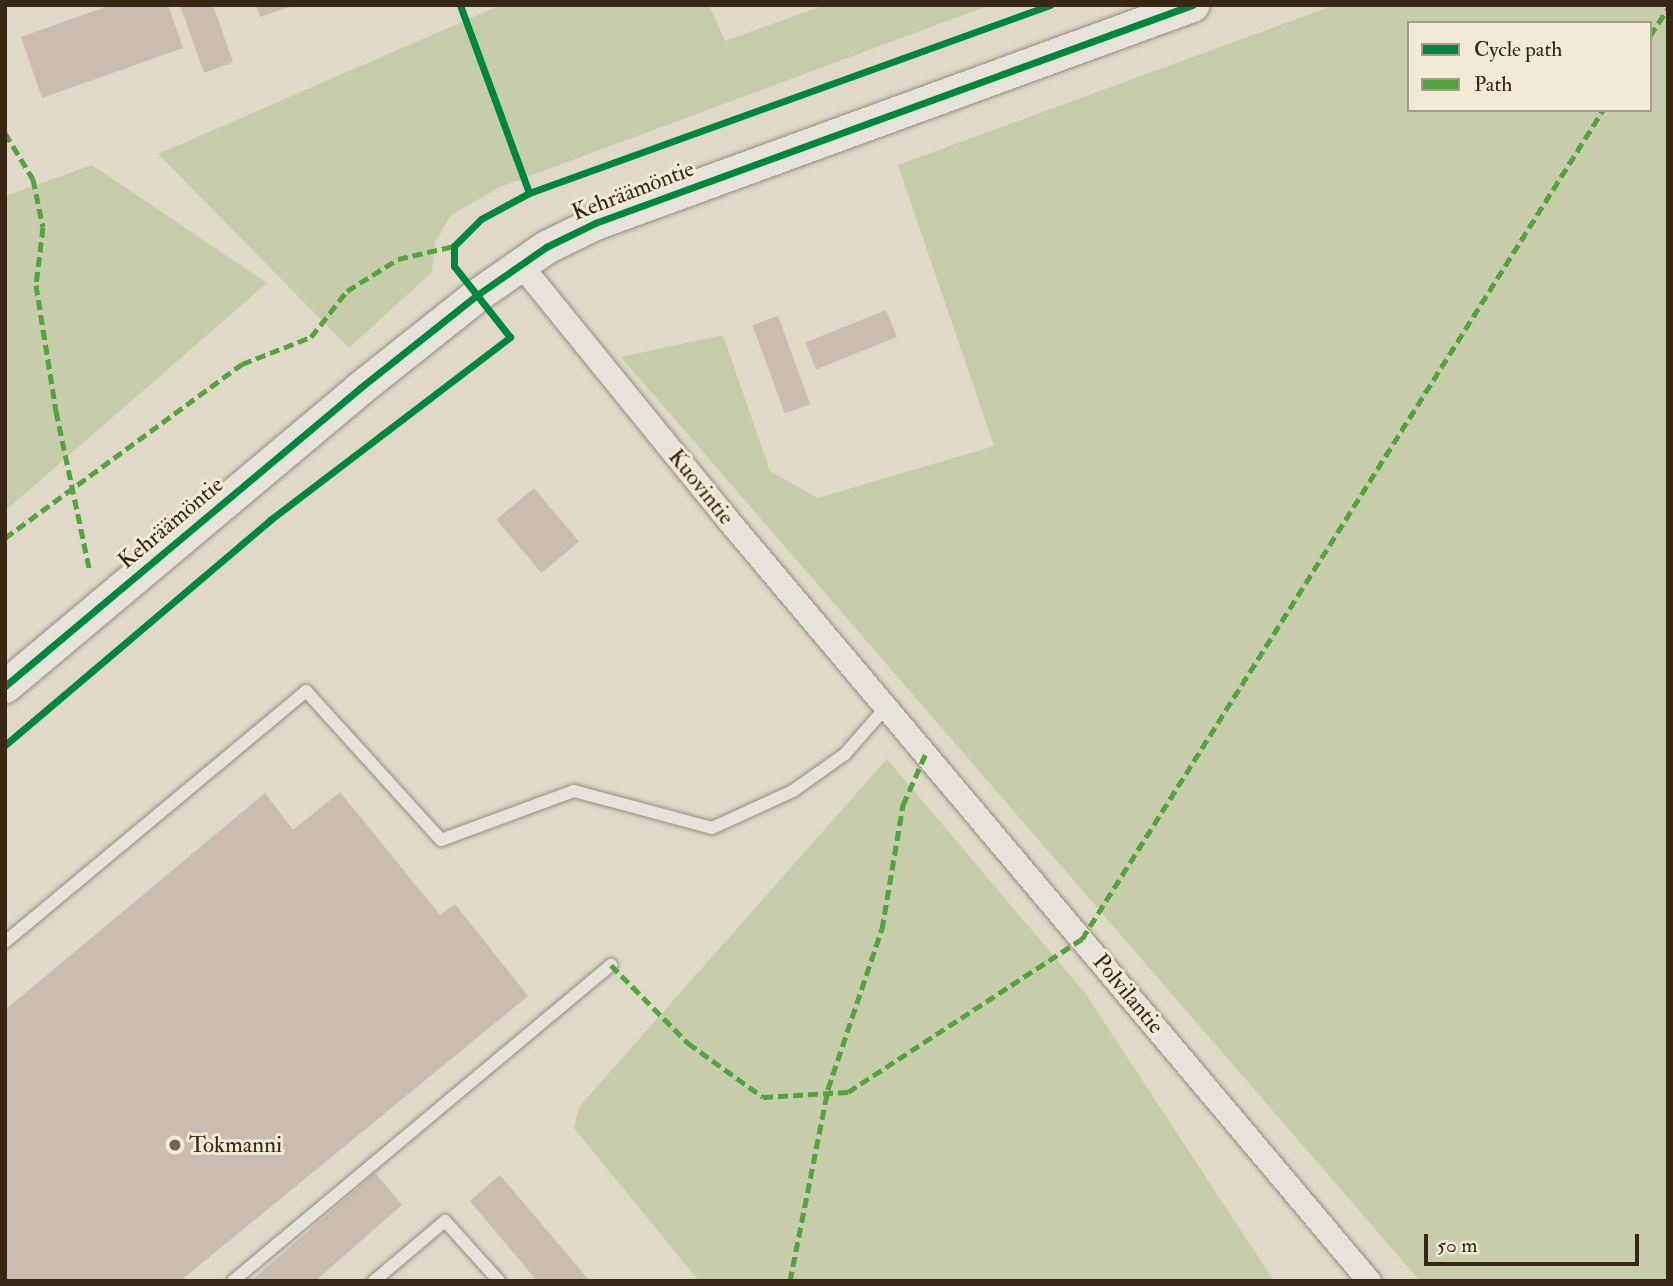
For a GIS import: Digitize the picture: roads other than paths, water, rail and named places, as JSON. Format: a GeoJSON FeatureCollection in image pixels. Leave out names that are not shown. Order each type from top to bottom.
{"type":"FeatureCollection","features":[{"type":"Feature","properties":{"kind":"street","name":"Kehräämöntie"},"geometry":{"type":"LineString","coordinates":[[5,686],[360,388],[520,264],[594,223],[1192,5]]}},
{"type":"Feature","properties":{"kind":"street","name":"Kuovintie"},"geometry":{"type":"LineString","coordinates":[[520,264],[887,706]]}},
{"type":"Feature","properties":{"kind":"street","name":"Polvilantie"},"geometry":{"type":"LineString","coordinates":[[887,706],[1369,1281]]}},
{"type":"Feature","properties":{"kind":"lane"},"geometry":{"type":"LineString","coordinates":[[5,942],[306,691],[441,840],[574,791],[712,828],[803,783],[845,754],[887,706]]}},
{"type":"Feature","properties":{"kind":"lane"},"geometry":{"type":"LineString","coordinates":[[233,1281],[611,965]]}},
{"type":"Feature","properties":{"kind":"lane"},"geometry":{"type":"LineString","coordinates":[[374,1281],[445,1221],[499,1281]]}},
{"type":"Feature","properties":{"kind":"place","name":"Tokmanni"},"geometry":{"type":"Point","coordinates":[175,1145]}}]}
